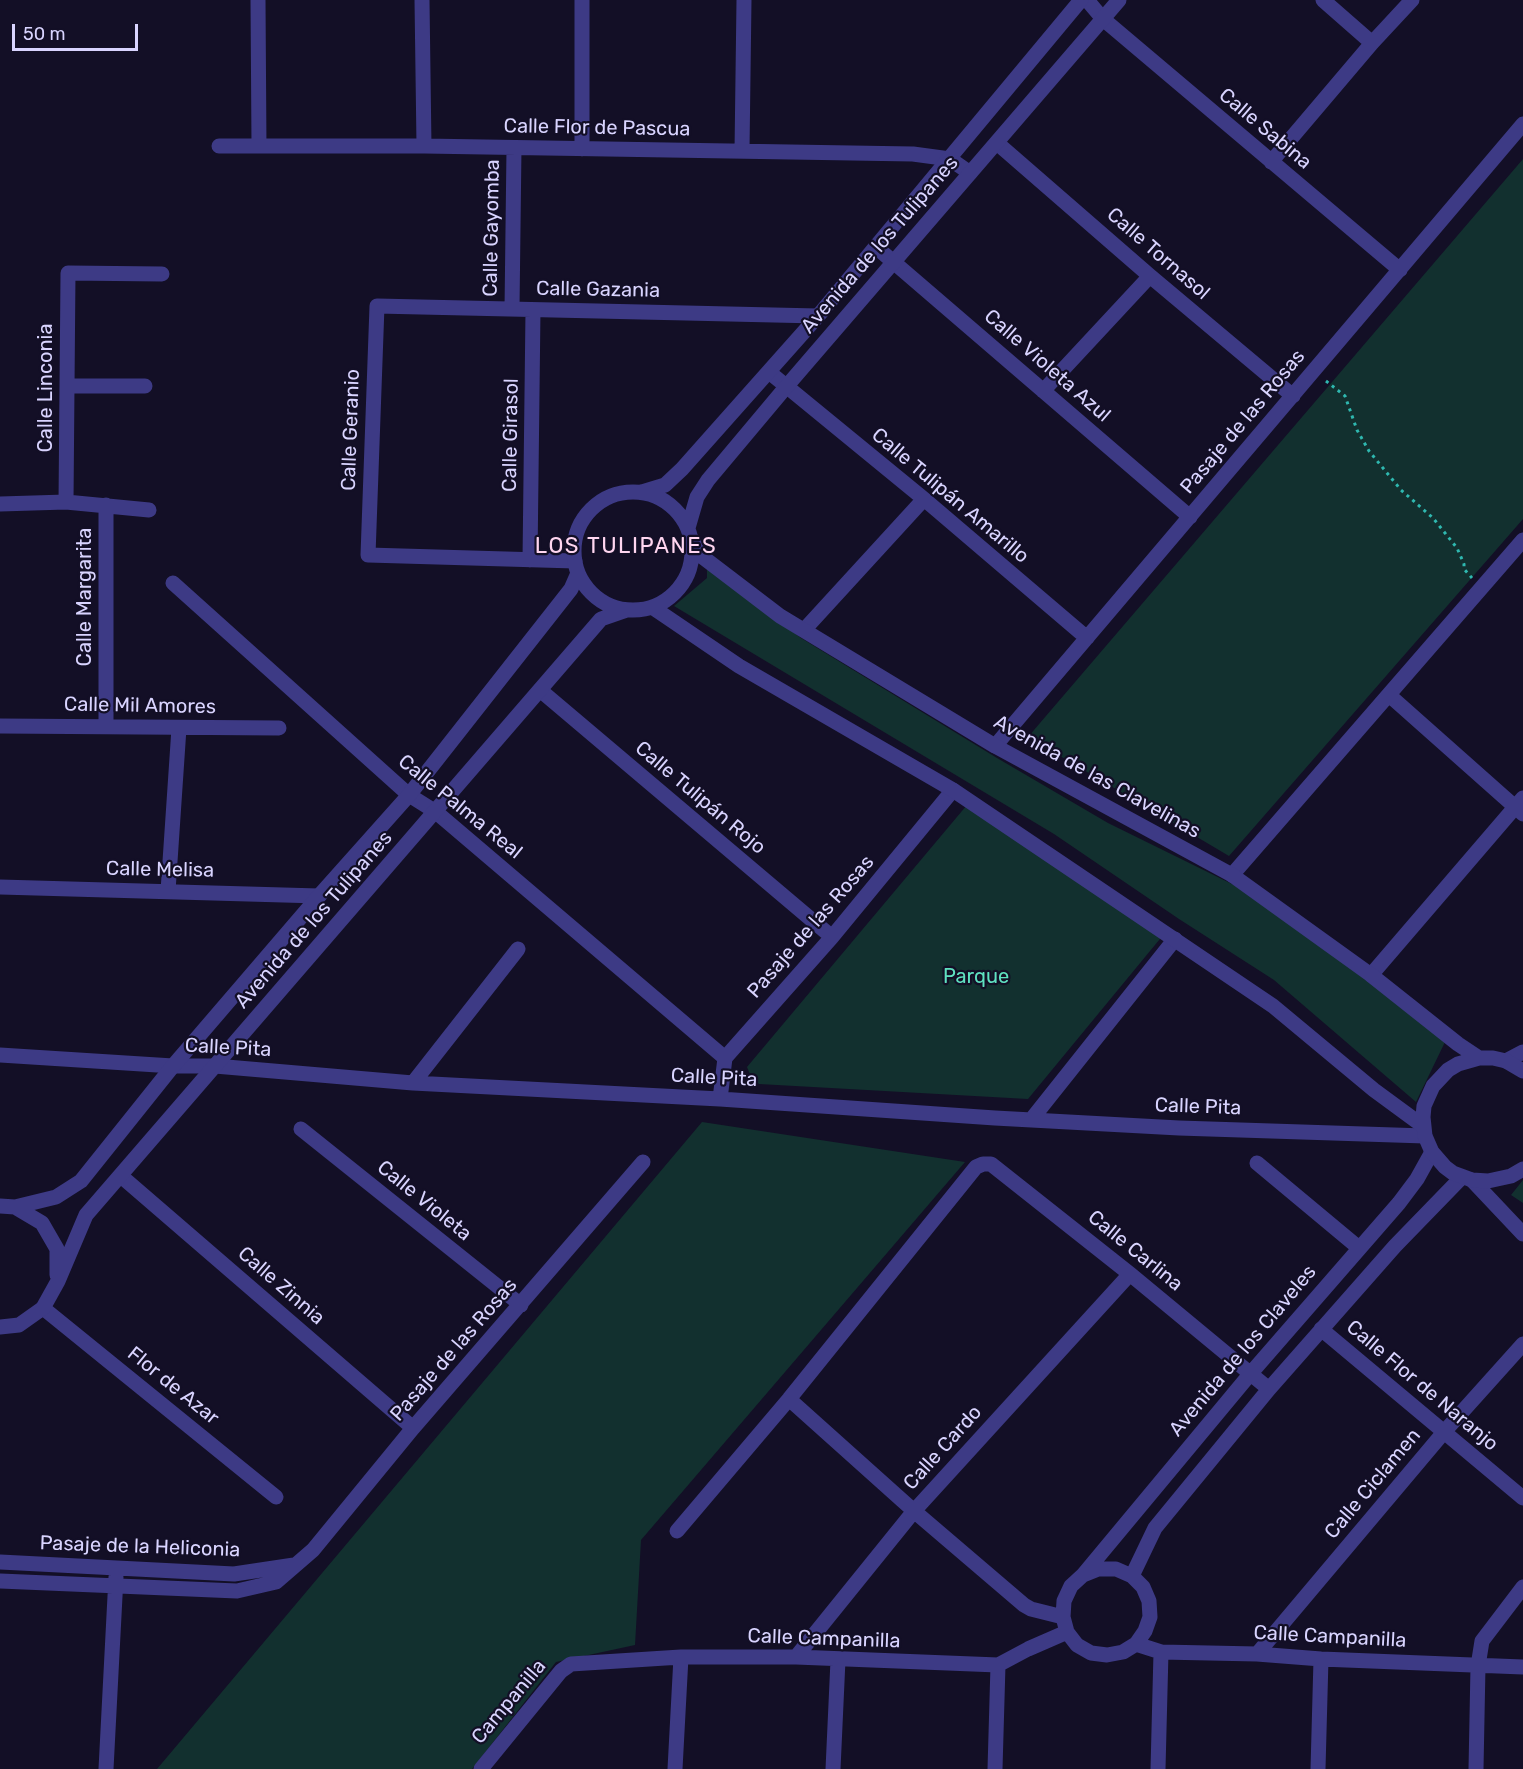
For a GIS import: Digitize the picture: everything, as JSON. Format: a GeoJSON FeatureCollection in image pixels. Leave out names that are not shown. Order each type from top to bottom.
{"type":"FeatureCollection","features":[{"type":"Feature","properties":{"kind":"street"},"geometry":{"type":"LineString","coordinates":[[258,0],[259,146]]}},
{"type":"Feature","properties":{"kind":"street"},"geometry":{"type":"LineString","coordinates":[[422,0],[424,146]]}},
{"type":"Feature","properties":{"kind":"street"},"geometry":{"type":"LineString","coordinates":[[582,0],[582,149]]}},
{"type":"Feature","properties":{"kind":"street"},"geometry":{"type":"LineString","coordinates":[[742,152],[744,0]]}},
{"type":"Feature","properties":{"kind":"street","name":"Avenida de los Tulipanes"},"geometry":{"type":"LineString","coordinates":[[642,492],[666,485],[769,372],[950,159],[1081,0]]}},
{"type":"Feature","properties":{"kind":"street","name":"Calle Sabina"},"geometry":{"type":"LineString","coordinates":[[1087,0],[1103,19],[1400,270]]}},
{"type":"Feature","properties":{"kind":"street","name":"Avenida de los Tulipanes"},"geometry":{"type":"LineString","coordinates":[[690,534],[697,498],[708,480],[893,261],[1119,0]]}},
{"type":"Feature","properties":{"kind":"street"},"geometry":{"type":"LineString","coordinates":[[1323,0],[1372,43]]}},
{"type":"Feature","properties":{"kind":"street"},"geometry":{"type":"LineString","coordinates":[[1271,162],[1372,43],[1412,0]]}},
{"type":"Feature","properties":{"kind":"street","name":"Pasaje de las Rosas"},"geometry":{"type":"LineString","coordinates":[[995,746],[1523,124]]}},
{"type":"Feature","properties":{"kind":"street","name":"Calle Tornasol"},"geometry":{"type":"LineString","coordinates":[[997,142],[1150,276],[1293,396]]}},
{"type":"Feature","properties":{"kind":"street","name":"Calle Flor de Pascua"},"geometry":{"type":"LineString","coordinates":[[219,146],[424,146],[913,154],[950,159],[970,173]]}},
{"type":"Feature","properties":{"kind":"street","name":"Calle Gayomba"},"geometry":{"type":"LineString","coordinates":[[512,309],[514,148]]}},
{"type":"Feature","properties":{"kind":"street","name":"Calle Violeta Azul"},"geometry":{"type":"LineString","coordinates":[[876,247],[1190,517]]}},
{"type":"Feature","properties":{"kind":"street","name":"Calle Linconia"},"geometry":{"type":"LineString","coordinates":[[66,502],[68,273],[162,274]]}},
{"type":"Feature","properties":{"kind":"street"},"geometry":{"type":"LineString","coordinates":[[1044,391],[1150,276]]}},
{"type":"Feature","properties":{"kind":"street","name":"Calle Gazania"},"geometry":{"type":"LineString","coordinates":[[377,306],[818,316]]}},
{"type":"Feature","properties":{"kind":"street","name":"Calle Geranio"},"geometry":{"type":"LineString","coordinates":[[377,306],[368,555],[530,560]]}},
{"type":"Feature","properties":{"kind":"street","name":"Calle Girasol"},"geometry":{"type":"LineString","coordinates":[[530,560],[533,310]]}},
{"type":"Feature","properties":{"kind":"street","name":"Calle Tulipán Amarillo"},"geometry":{"type":"LineString","coordinates":[[769,372],[1087,638]]}},
{"type":"Feature","properties":{"kind":"street"},"geometry":{"type":"LineString","coordinates":[[67,386],[145,386]]}},
{"type":"Feature","properties":{"kind":"street"},"geometry":{"type":"LineString","coordinates":[[642,492],[665,501],[682,517],[690,534],[692,563],[682,585],[674,594],[652,607],[627,610],[603,602],[584,584],[576,567],[576,535],[588,513],[596,505],[618,494],[642,492]]}},
{"type":"Feature","properties":{"kind":"street"},"geometry":{"type":"LineString","coordinates":[[804,630],[924,500]]}},
{"type":"Feature","properties":{"kind":"street"},"geometry":{"type":"LineString","coordinates":[[0,504],[66,502],[148,510]]}},
{"type":"Feature","properties":{"kind":"street","name":"Calle Margarita"},"geometry":{"type":"LineString","coordinates":[[106,505],[106,726]]}},
{"type":"Feature","properties":{"kind":"street","name":"Avenida de las Clavelinas"},"geometry":{"type":"LineString","coordinates":[[690,534],[700,555],[780,616],[995,746],[1232,875],[1371,975],[1479,1058]]}},
{"type":"Feature","properties":{"kind":"street"},"geometry":{"type":"LineString","coordinates":[[1232,875],[1523,540]]}},
{"type":"Feature","properties":{"kind":"street"},"geometry":{"type":"LineString","coordinates":[[530,560],[576,567]]}},
{"type":"Feature","properties":{"kind":"street","name":"Avenida de los Tulipanes"},"geometry":{"type":"LineString","coordinates":[[8,1206],[56,1197],[81,1181],[173,1066],[409,795],[571,589],[576,567]]}},
{"type":"Feature","properties":{"kind":"street","name":"Calle Palma Real"},"geometry":{"type":"LineString","coordinates":[[173,583],[409,795],[436,812],[725,1058]]}},
{"type":"Feature","properties":{"kind":"street"},"geometry":{"type":"LineString","coordinates":[[652,607],[739,666],[953,790],[1175,939],[1273,1006],[1424,1131]]}},
{"type":"Feature","properties":{"kind":"street","name":"Avenida de los Tulipanes"},"geometry":{"type":"LineString","coordinates":[[0,1327],[19,1325],[43,1308],[58,1281],[86,1215],[601,619],[627,610]]}},
{"type":"Feature","properties":{"kind":"street","name":"Calle Tulipán Rojo"},"geometry":{"type":"LineString","coordinates":[[540,690],[832,937]]}},
{"type":"Feature","properties":{"kind":"street"},"geometry":{"type":"LineString","coordinates":[[1371,975],[1520,806],[1389,695]]}},
{"type":"Feature","properties":{"kind":"street","name":"Calle Mil Amores"},"geometry":{"type":"LineString","coordinates":[[0,726],[279,728]]}},
{"type":"Feature","properties":{"kind":"street"},"geometry":{"type":"LineString","coordinates":[[168,891],[179,728]]}},
{"type":"Feature","properties":{"kind":"street","name":"Pasaje de las Rosas"},"geometry":{"type":"LineString","coordinates":[[725,1058],[832,937],[953,790]]}},
{"type":"Feature","properties":{"kind":"street","name":"Calle Melisa"},"geometry":{"type":"LineString","coordinates":[[0,887],[319,896]]}},
{"type":"Feature","properties":{"kind":"street"},"geometry":{"type":"LineString","coordinates":[[1031,1120],[1175,939]]}},
{"type":"Feature","properties":{"kind":"street"},"geometry":{"type":"LineString","coordinates":[[413,1083],[518,949]]}},
{"type":"Feature","properties":{"kind":"street"},"geometry":{"type":"LineString","coordinates":[[1506,1062],[1523,1052]]}},
{"type":"Feature","properties":{"kind":"street","name":"Calle Pita"},"geometry":{"type":"LineString","coordinates":[[0,1055],[173,1066],[215,1066],[413,1083],[720,1099],[1179,1128],[1424,1131]]}},
{"type":"Feature","properties":{"kind":"street"},"geometry":{"type":"LineString","coordinates":[[720,1099],[725,1058]]}},
{"type":"Feature","properties":{"kind":"street"},"geometry":{"type":"LineString","coordinates":[[1523,1071],[1506,1062],[1479,1058],[1458,1064],[1440,1077],[1424,1106],[1424,1131],[1432,1152],[1445,1167],[1467,1179],[1523,1234]]}},
{"type":"Feature","properties":{"kind":"street","name":"Calle Violeta"},"geometry":{"type":"LineString","coordinates":[[301,1129],[521,1305]]}},
{"type":"Feature","properties":{"kind":"street","name":"Avenida de los Claveles"},"geometry":{"type":"LineString","coordinates":[[1083,1575],[1251,1373],[1399,1203],[1417,1179],[1432,1152]]}},
{"type":"Feature","properties":{"kind":"street","name":"Pasaje de las Rosas"},"geometry":{"type":"LineString","coordinates":[[297,1565],[313,1550],[414,1428],[643,1162]]}},
{"type":"Feature","properties":{"kind":"street","name":"Calle Carlina"},"geometry":{"type":"LineString","coordinates":[[789,1399],[976,1167],[983,1164],[991,1164],[1130,1274],[1269,1389]]}},
{"type":"Feature","properties":{"kind":"street"},"geometry":{"type":"LineString","coordinates":[[1257,1164],[1359,1248]]}},
{"type":"Feature","properties":{"kind":"street"},"geometry":{"type":"LineString","coordinates":[[1132,1576],[1155,1528],[1269,1389],[1395,1246],[1467,1179],[1500,1180],[1523,1169]]}},
{"type":"Feature","properties":{"kind":"street","name":"Calle Zinnia"},"geometry":{"type":"LineString","coordinates":[[121,1176],[414,1428]]}},
{"type":"Feature","properties":{"kind":"street","name":"Avenida de los Tulipanes"},"geometry":{"type":"LineString","coordinates":[[8,1206],[42,1223],[57,1250],[58,1281]]}},
{"type":"Feature","properties":{"kind":"street","name":"Calle Cardo"},"geometry":{"type":"LineString","coordinates":[[796,1657],[914,1511],[1130,1274]]}},
{"type":"Feature","properties":{"kind":"street","name":"Flor de Azar"},"geometry":{"type":"LineString","coordinates":[[43,1308],[276,1497]]}},
{"type":"Feature","properties":{"kind":"street","name":"Calle Flor de Naranjo"},"geometry":{"type":"LineString","coordinates":[[1321,1329],[1523,1498]]}},
{"type":"Feature","properties":{"kind":"street","name":"Calle Ciclamen"},"geometry":{"type":"LineString","coordinates":[[1257,1654],[1444,1432],[1523,1344]]}},
{"type":"Feature","properties":{"kind":"street"},"geometry":{"type":"LineString","coordinates":[[677,1531],[789,1399],[1023,1605],[1030,1609],[1063,1617]]}},
{"type":"Feature","properties":{"kind":"street","name":"Pasaje de la Heliconia"},"geometry":{"type":"LineString","coordinates":[[0,1562],[234,1574],[297,1565]]}},
{"type":"Feature","properties":{"kind":"street","name":"Pasaje de la Heliconia"},"geometry":{"type":"LineString","coordinates":[[0,1581],[237,1591],[276,1581],[297,1565]]}},
{"type":"Feature","properties":{"kind":"street"},"geometry":{"type":"LineString","coordinates":[[105,1769],[116,1587],[115,1568]]}},
{"type":"Feature","properties":{"kind":"street"},"geometry":{"type":"LineString","coordinates":[[1098,1569],[1116,1569],[1132,1576],[1143,1587],[1149,1601],[1150,1617],[1145,1631],[1136,1644],[1123,1652],[1107,1656],[1091,1653],[1077,1645],[1068,1632],[1063,1617],[1064,1600],[1071,1586],[1083,1575],[1098,1569]]}},
{"type":"Feature","properties":{"kind":"street"},"geometry":{"type":"LineString","coordinates":[[1476,1769],[1478,1666],[1484,1635],[1523,1587]]}},
{"type":"Feature","properties":{"kind":"street","name":"Calle Campanilla"},"geometry":{"type":"LineString","coordinates":[[571,1664],[681,1657],[796,1657],[998,1665],[1068,1632]]}},
{"type":"Feature","properties":{"kind":"street","name":"Calle Campanilla"},"geometry":{"type":"LineString","coordinates":[[1136,1644],[1161,1652],[1257,1654],[1321,1659],[1523,1667]]}},
{"type":"Feature","properties":{"kind":"street"},"geometry":{"type":"LineString","coordinates":[[1158,1769],[1161,1652]]}},
{"type":"Feature","properties":{"kind":"street"},"geometry":{"type":"LineString","coordinates":[[675,1769],[681,1657]]}},
{"type":"Feature","properties":{"kind":"street"},"geometry":{"type":"LineString","coordinates":[[1318,1769],[1321,1659]]}},
{"type":"Feature","properties":{"kind":"street"},"geometry":{"type":"LineString","coordinates":[[833,1769],[838,1660]]}},
{"type":"Feature","properties":{"kind":"street","name":"Campanilla"},"geometry":{"type":"LineString","coordinates":[[481,1769],[561,1671],[571,1664]]}},
{"type":"Feature","properties":{"kind":"street"},"geometry":{"type":"LineString","coordinates":[[995,1769],[998,1665]]}},
{"type":"Feature","properties":{"kind":"path"},"geometry":{"type":"LineString","coordinates":[[1313,372],[1345,396],[1357,430],[1369,451],[1401,490],[1433,518],[1457,548],[1466,573],[1482,587]]}},
{"type":"Feature","properties":{"kind":"green space"},"geometry":{"type":"Polygon","coordinates":[[[1523,159],[1523,519],[1229,856],[1028,737],[1523,159]]]}},
{"type":"Feature","properties":{"kind":"green space"},"geometry":{"type":"Polygon","coordinates":[[[707,568],[801,638],[997,758],[1108,823],[1236,886],[1386,993],[1445,1042],[1416,1102],[1274,980],[1054,834],[674,606],[707,578],[707,568]]]}},
{"type":"Feature","properties":{"kind":"green space","name":"Parque"},"geometry":{"type":"Polygon","coordinates":[[[967,805],[1164,934],[1028,1099],[759,1084],[751,1077],[747,1067],[967,805]]]}},
{"type":"Feature","properties":{"kind":"green space"},"geometry":{"type":"Polygon","coordinates":[[[702,1122],[965,1162],[641,1540],[635,1645],[556,1662],[472,1769],[157,1769],[702,1122]]]}},
{"type":"Feature","properties":{"kind":"green space"},"geometry":{"type":"Polygon","coordinates":[[[1523,1180],[1523,1203],[1511,1195],[1523,1180]]]}},
{"type":"Feature","properties":{"kind":"district","name":"LOS TULIPANES"},"geometry":{"type":"Point","coordinates":[626,547]}}]}
